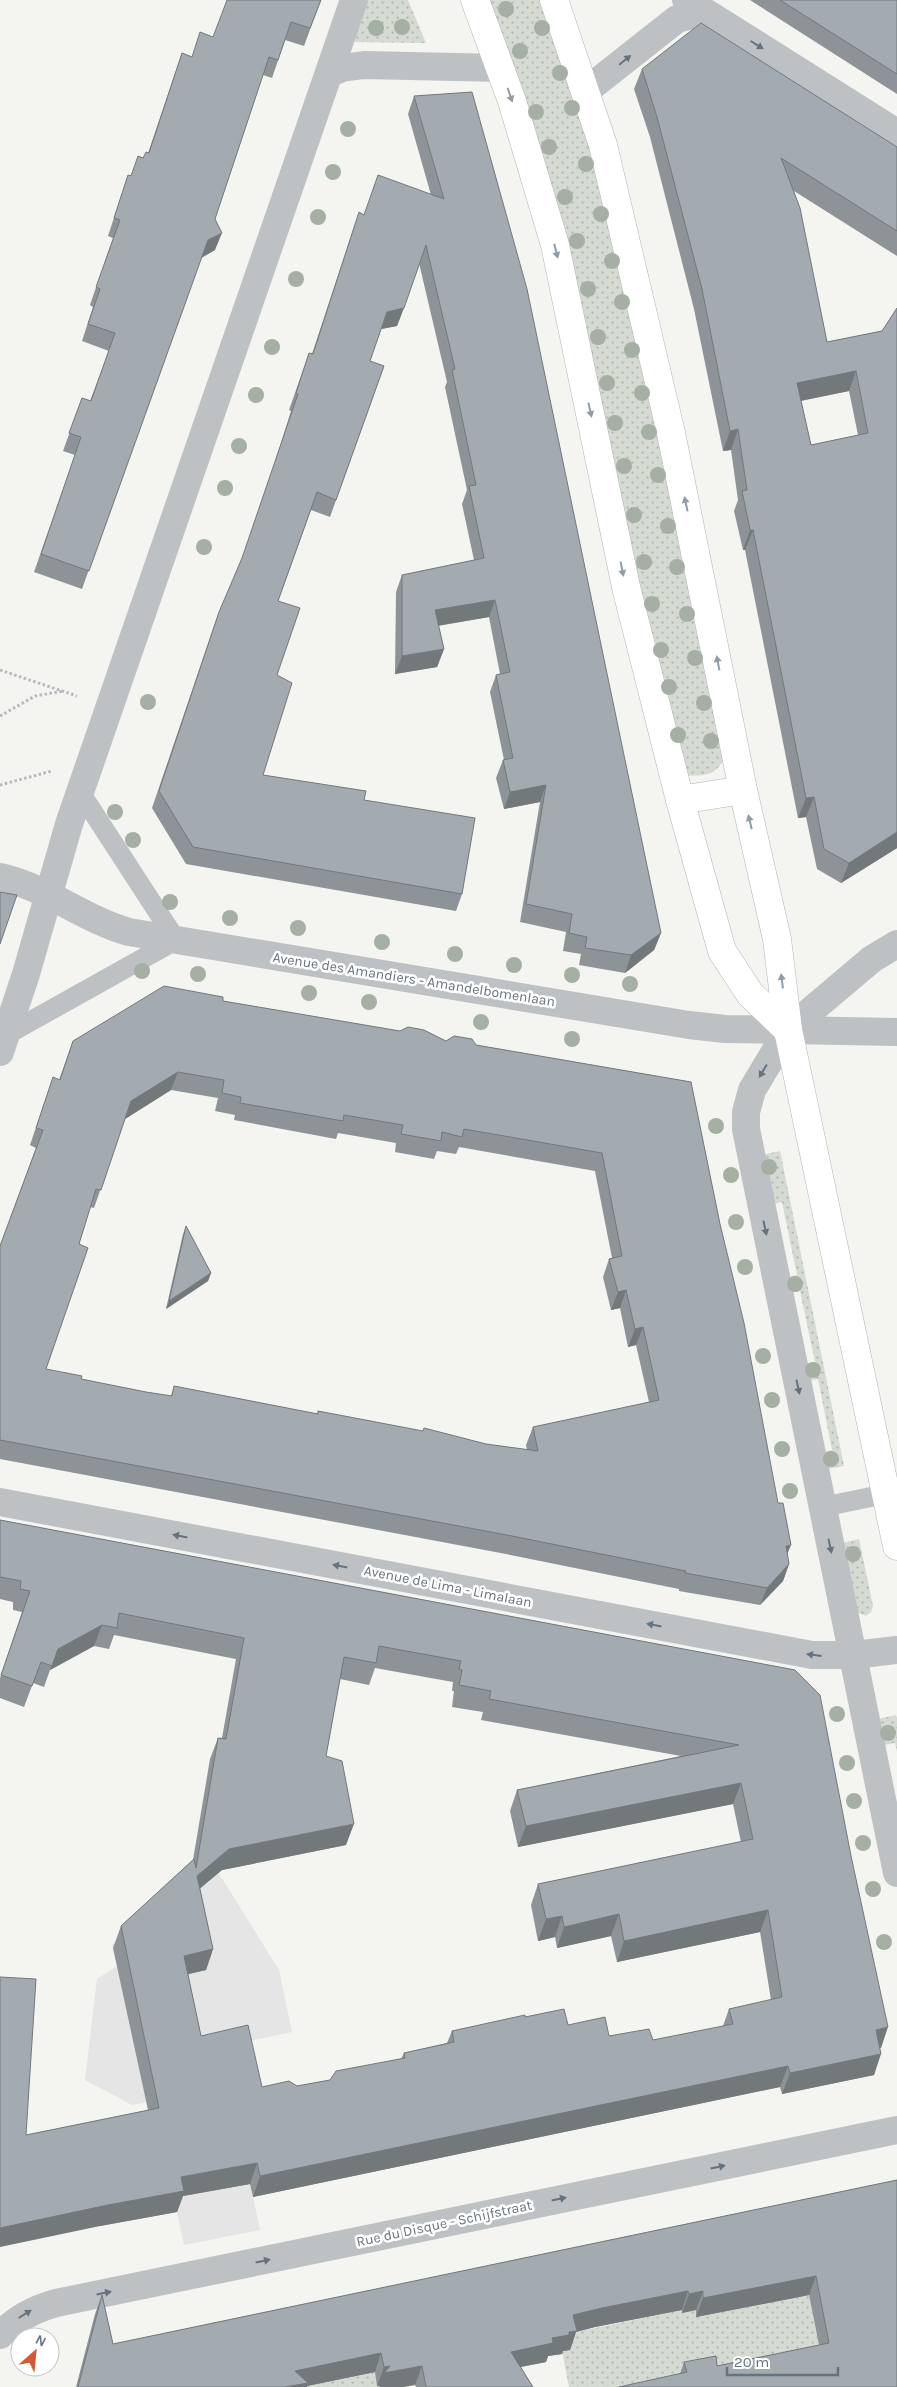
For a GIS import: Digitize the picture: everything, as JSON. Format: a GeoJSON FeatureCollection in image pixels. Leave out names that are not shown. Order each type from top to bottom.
{"type":"FeatureCollection","features":[{"type":"Feature","properties":{"kind":"main road"},"geometry":{"type":"LineString","coordinates":[[475,0],[501,68],[530,155],[555,245],[626,587],[680,800],[722,951],[750,994],[788,1030]]}},
{"type":"Feature","properties":{"kind":"main road"},"geometry":{"type":"LineString","coordinates":[[554,0],[586,90],[603,145],[672,432],[743,790],[777,939],[788,1030],[897,1546]]}},
{"type":"Feature","properties":{"kind":"main road"},"geometry":{"type":"LineString","coordinates":[[680,800],[743,790]]}},
{"type":"Feature","properties":{"kind":"street"},"geometry":{"type":"LineString","coordinates":[[3,1043],[8,1004],[49,894],[80,792],[354,0]]}},
{"type":"Feature","properties":{"kind":"street"},"geometry":{"type":"LineString","coordinates":[[686,0],[897,133]]}},
{"type":"Feature","properties":{"kind":"street"},"geometry":{"type":"LineString","coordinates":[[586,90],[678,19],[696,14],[715,19]]}},
{"type":"Feature","properties":{"kind":"street"},"geometry":{"type":"LineString","coordinates":[[330,73],[342,68],[364,65],[501,68]]}},
{"type":"Feature","properties":{"kind":"street","name":"Avenue des Amandiers - Amandelbomenlaan"},"geometry":{"type":"LineString","coordinates":[[0,877],[49,894],[95,921],[111,927],[176,940],[689,1025],[724,1029],[897,1032]]}},
{"type":"Feature","properties":{"kind":"street"},"geometry":{"type":"LineString","coordinates":[[897,944],[872,960],[788,1030],[752,1090],[746,1112],[746,1130],[897,1873]]}},
{"type":"Feature","properties":{"kind":"street","name":"Avenue de Lima - Limalaan"},"geometry":{"type":"LineString","coordinates":[[0,1502],[802,1653],[832,1657],[897,1650]]}},
{"type":"Feature","properties":{"kind":"street","name":"Rue du Disque - Schijfstraat"},"geometry":{"type":"LineString","coordinates":[[0,2335],[20,2317],[34,2309],[56,2303],[897,2130]]}},
{"type":"Feature","properties":{"kind":"lane"},"geometry":{"type":"LineString","coordinates":[[3,1043],[176,940],[80,792]]}},
{"type":"Feature","properties":{"kind":"lane"},"geometry":{"type":"LineString","coordinates":[[822,1507],[886,1494]]}},
{"type":"Feature","properties":{"kind":"path"},"geometry":{"type":"LineString","coordinates":[[0,670],[83,698]]}},
{"type":"Feature","properties":{"kind":"path"},"geometry":{"type":"LineString","coordinates":[[0,716],[35,696],[65,691]]}},
{"type":"Feature","properties":{"kind":"path"},"geometry":{"type":"LineString","coordinates":[[0,785],[58,770]]}},
{"type":"Feature","properties":{"kind":"shaded area"},"geometry":{"type":"Polygon","coordinates":[[[366,0],[408,0],[426,43],[352,42],[366,0]]]}},
{"type":"Feature","properties":{"kind":"shaded area"},"geometry":{"type":"Polygon","coordinates":[[[489,0],[542,0],[574,92],[602,185],[648,374],[724,757],[718,768],[709,774],[698,776],[685,775],[489,0]]]}},
{"type":"Feature","properties":{"kind":"shaded area"},"geometry":{"type":"Polygon","coordinates":[[[780,1151],[844,1466],[827,1469],[823,1452],[832,1450],[818,1379],[808,1381],[805,1364],[815,1362],[800,1291],[790,1293],[787,1277],[797,1275],[782,1202],[773,1204],[762,1155],[780,1151]]]}},
{"type":"Feature","properties":{"kind":"shaded area"},"geometry":{"type":"Polygon","coordinates":[[[859,1539],[873,1606],[871,1612],[866,1616],[858,1613],[842,1543],[859,1539]]]}},
{"type":"Feature","properties":{"kind":"shaded area"},"geometry":{"type":"Polygon","coordinates":[[[896,1715],[897,1752],[895,1743],[884,1745],[878,1719],[896,1715]]]}},
{"type":"Feature","properties":{"kind":"shaded area"},"geometry":{"type":"Polygon","coordinates":[[[218,1872],[279,1970],[292,2032],[221,2047],[260,2230],[184,2245],[153,2101],[132,2105],[85,2080],[97,1979],[117,1966],[112,1944],[119,1942],[218,1872]]]}},
{"type":"Feature","properties":{"kind":"shaded area"},"geometry":{"type":"Polygon","coordinates":[[[809,2294],[816,2331],[826,2362],[679,2387],[569,2387],[562,2351],[566,2334],[682,2310],[683,2313],[696,2310],[696,2317],[809,2294]]]}},
{"type":"Feature","properties":{"kind":"shaded area"},"geometry":{"type":"Polygon","coordinates":[[[374,2370],[388,2387],[302,2387],[374,2370]]]}},
{"type":"Feature","properties":{"kind":"building"},"geometry":{"type":"Polygon","coordinates":[[[227,0],[321,0],[310,28],[291,22],[278,60],[269,57],[215,219],[222,233],[208,240],[89,571],[41,554],[81,437],[69,433],[82,398],[91,401],[115,333],[88,324],[100,289],[96,287],[120,220],[114,218],[128,175],[131,176],[138,156],[143,158],[146,152],[149,153],[182,53],[192,57],[200,32],[213,37],[227,0]]]}},
{"type":"Feature","properties":{"kind":"building"},"geometry":{"type":"Polygon","coordinates":[[[780,0],[897,0],[897,74],[780,0]]]}},
{"type":"Feature","properties":{"kind":"building"},"geometry":{"type":"Polygon","coordinates":[[[701,23],[897,147],[897,231],[781,158],[800,208],[827,342],[882,331],[897,308],[897,832],[849,863],[824,849],[814,797],[806,798],[753,530],[750,530],[742,491],[747,490],[738,429],[730,431],[702,289],[657,117],[642,69],[701,23]],[[856,371],[797,383],[811,445],[868,433],[856,371]]]}},
{"type":"Feature","properties":{"kind":"building"},"geometry":{"type":"Polygon","coordinates":[[[472,92],[527,289],[661,933],[631,955],[585,948],[587,937],[569,933],[572,914],[526,904],[546,785],[510,792],[503,760],[513,758],[496,675],[510,672],[495,600],[435,610],[444,649],[402,656],[402,575],[484,558],[469,486],[476,485],[452,370],[455,369],[426,245],[404,308],[387,312],[370,361],[384,366],[336,500],[317,492],[278,601],[300,608],[277,675],[292,683],[263,775],[366,791],[364,800],[475,818],[462,894],[193,847],[159,791],[219,612],[242,558],[298,394],[296,393],[309,353],[313,354],[359,212],[364,215],[378,175],[444,199],[414,96],[472,92]]]}},
{"type":"Feature","properties":{"kind":"building"},"geometry":{"type":"Polygon","coordinates":[[[0,892],[17,895],[0,944],[0,892]]]}},
{"type":"Feature","properties":{"kind":"building"},"geometry":{"type":"Polygon","coordinates":[[[164,986],[223,997],[223,1001],[400,1031],[408,1027],[424,1030],[446,1041],[454,1036],[472,1039],[476,1045],[691,1082],[720,1224],[744,1323],[778,1503],[783,1503],[791,1545],[786,1546],[789,1564],[767,1588],[685,1573],[686,1571],[512,1536],[0,1440],[0,1246],[43,1130],[36,1128],[53,1077],[60,1080],[73,1041],[164,986]],[[178,1072],[131,1101],[101,1190],[96,1189],[79,1244],[88,1248],[46,1369],[82,1376],[81,1379],[146,1392],[172,1396],[174,1386],[318,1414],[318,1411],[423,1431],[424,1428],[486,1444],[538,1451],[533,1427],[659,1400],[643,1327],[635,1329],[626,1290],[618,1292],[609,1259],[622,1256],[602,1153],[464,1129],[462,1137],[442,1132],[441,1141],[401,1134],[403,1125],[344,1115],[343,1121],[240,1103],[241,1097],[222,1093],[224,1080],[178,1072]]]}},
{"type":"Feature","properties":{"kind":"building"},"geometry":{"type":"Polygon","coordinates":[[[186,1226],[211,1273],[169,1301],[186,1226]]]}},
{"type":"Feature","properties":{"kind":"building"},"geometry":{"type":"Polygon","coordinates":[[[0,1520],[795,1670],[820,1695],[851,1856],[888,2027],[876,2030],[881,2054],[790,2073],[788,2066],[260,2176],[257,2163],[181,2177],[184,2191],[0,2228],[0,1977],[36,1979],[26,2135],[159,2108],[121,1926],[194,1859],[196,1868],[218,1738],[226,1739],[244,1638],[119,1613],[117,1628],[102,1625],[58,1649],[52,1666],[41,1662],[32,1686],[1,1675],[30,1591],[20,1589],[21,1581],[0,1577],[0,1520]],[[379,1646],[376,1663],[344,1657],[326,1756],[342,1761],[354,1824],[229,1849],[197,1876],[213,1949],[184,1956],[201,2036],[248,2025],[262,2087],[289,2081],[297,2086],[330,2080],[336,2071],[405,2058],[404,2053],[454,2042],[452,2031],[525,2015],[525,2017],[564,2009],[568,2025],[605,2017],[609,2036],[649,2029],[653,2040],[733,2024],[729,2009],[782,1997],[768,1910],[624,1941],[619,1914],[564,1927],[562,1916],[546,1919],[538,1884],[753,1839],[741,1783],[526,1826],[517,1790],[739,1745],[489,1699],[491,1691],[459,1685],[462,1670],[459,1669],[461,1661],[379,1646]]]}},
{"type":"Feature","properties":{"kind":"building"},"geometry":{"type":"Polygon","coordinates":[[[897,2180],[897,2387],[619,2387],[687,2372],[684,2362],[716,2356],[717,2366],[829,2343],[816,2276],[703,2298],[703,2291],[689,2294],[688,2291],[573,2315],[577,2331],[569,2332],[569,2335],[552,2338],[553,2343],[511,2352],[533,2387],[426,2387],[422,2366],[384,2373],[390,2366],[384,2367],[381,2353],[295,2371],[308,2383],[285,2387],[78,2387],[102,2295],[113,2344],[897,2180]]]}}]}
